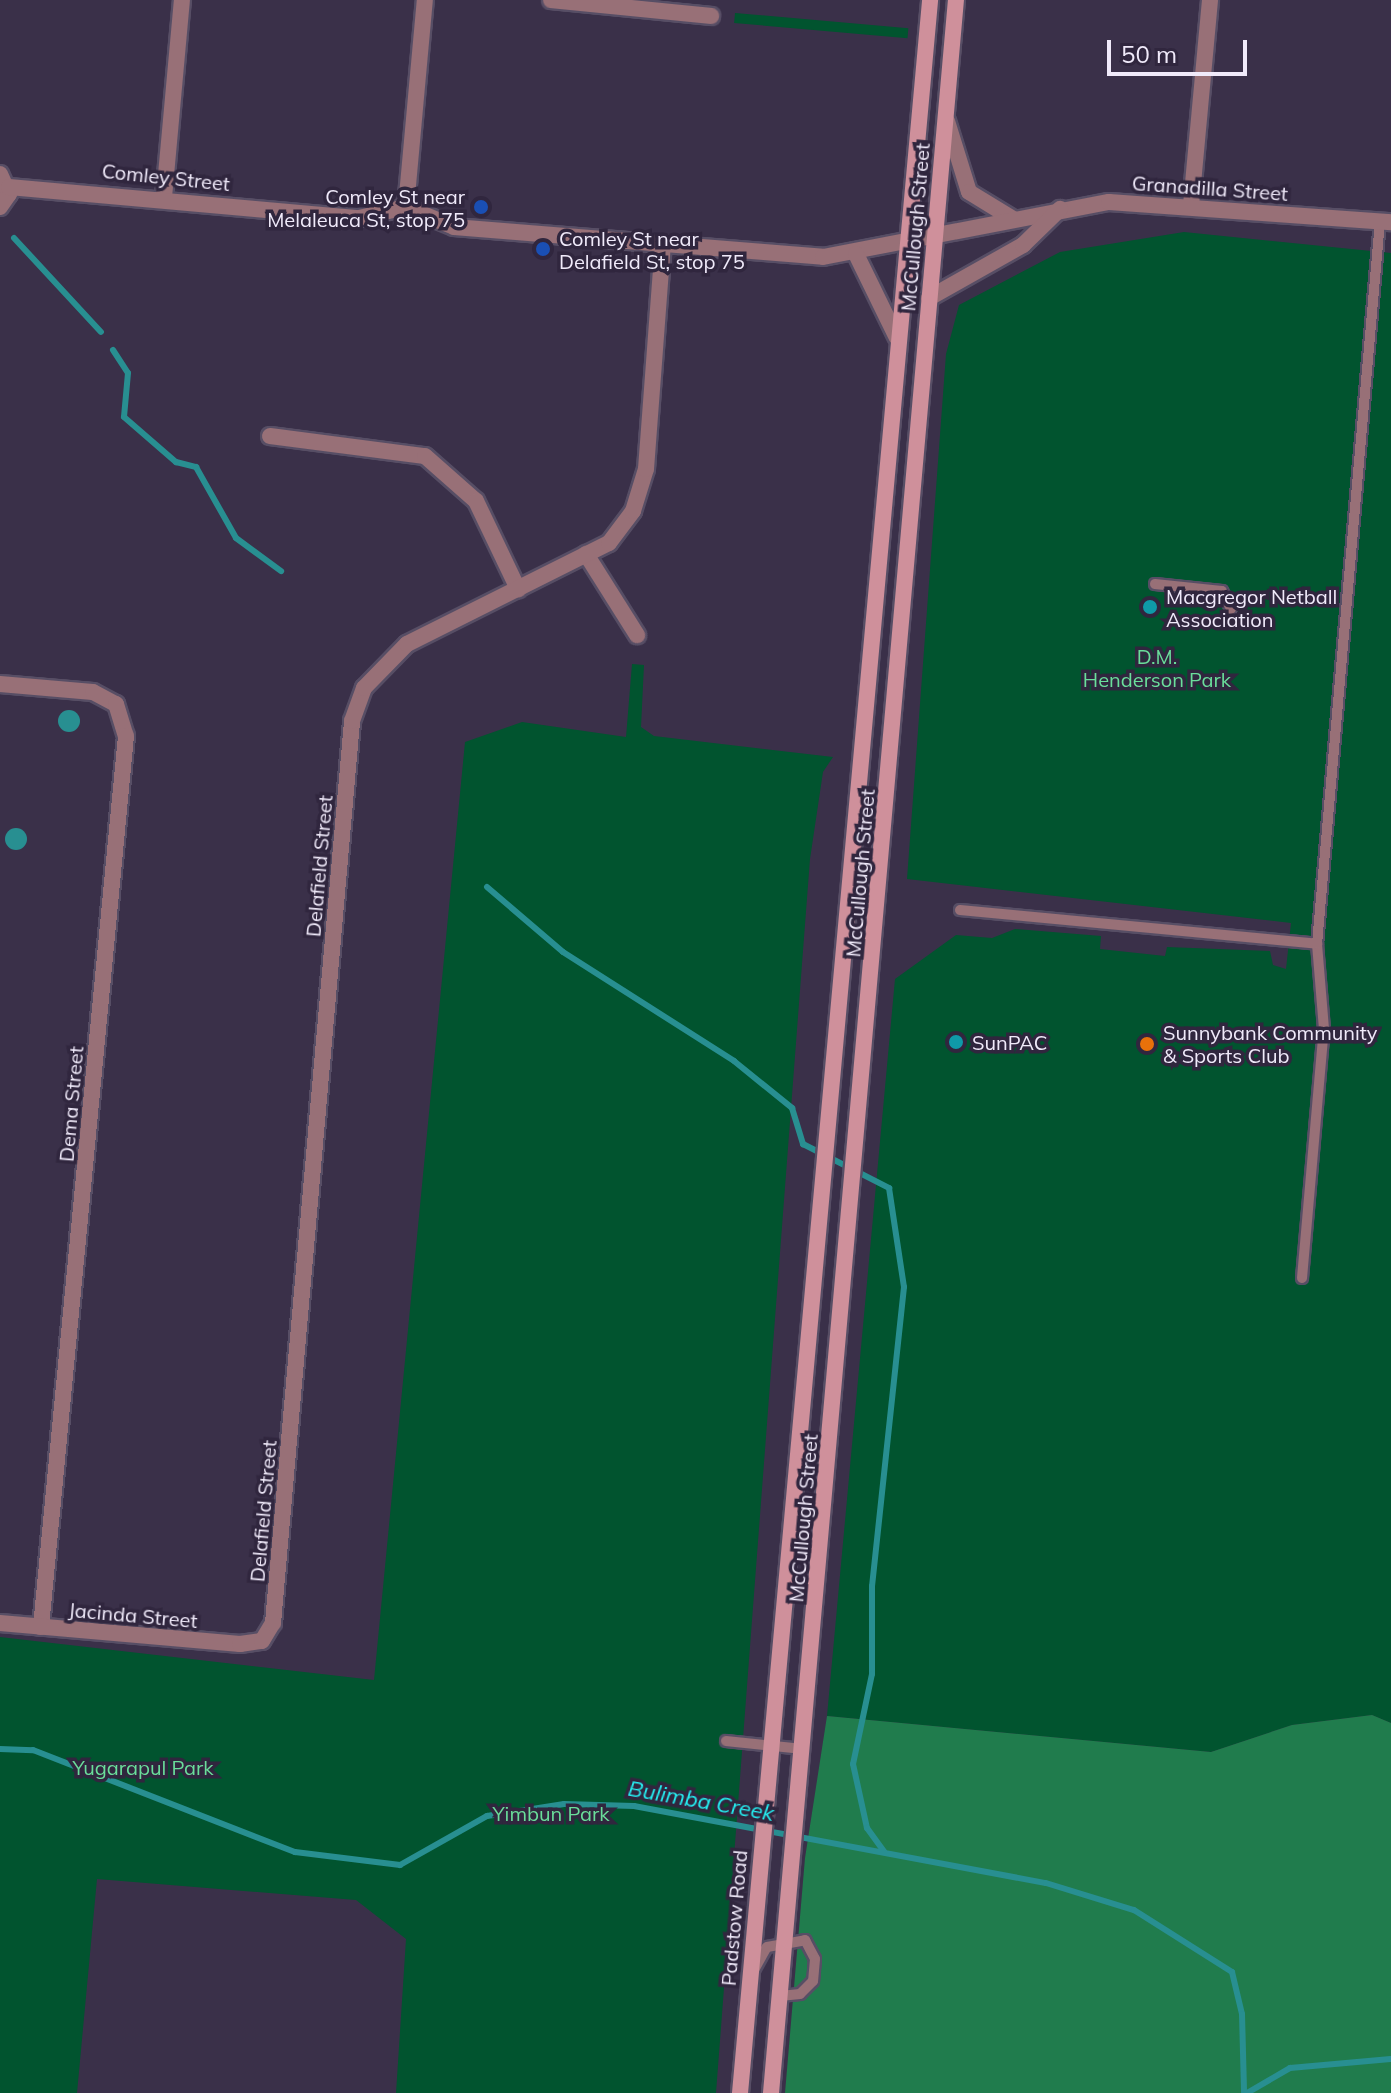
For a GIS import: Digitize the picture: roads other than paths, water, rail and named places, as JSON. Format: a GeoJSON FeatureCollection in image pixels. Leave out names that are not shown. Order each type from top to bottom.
{"type":"FeatureCollection","features":[{"type":"Feature","properties":{"kind":"main road","name":"McCullough Street"},"geometry":{"type":"LineString","coordinates":[[769,1746],[930,0]]}},
{"type":"Feature","properties":{"kind":"main road","name":"McCullough Street"},"geometry":{"type":"LineString","coordinates":[[803,1749],[956,0]]}},
{"type":"Feature","properties":{"kind":"main road","name":"Padstow Road"},"geometry":{"type":"LineString","coordinates":[[740,2093],[769,1746]]}},
{"type":"Feature","properties":{"kind":"main road"},"geometry":{"type":"LineString","coordinates":[[771,2093],[803,1749]]}},
{"type":"Feature","properties":{"kind":"street"},"geometry":{"type":"LineString","coordinates":[[164,197],[182,0]]}},
{"type":"Feature","properties":{"kind":"street"},"geometry":{"type":"LineString","coordinates":[[425,0],[406,207],[454,227],[663,244],[856,254],[934,237]]}},
{"type":"Feature","properties":{"kind":"street"},"geometry":{"type":"LineString","coordinates":[[551,0],[711,16]]}},
{"type":"Feature","properties":{"kind":"street"},"geometry":{"type":"LineString","coordinates":[[1191,205],[1210,0]]}},
{"type":"Feature","properties":{"kind":"street"},"geometry":{"type":"LineString","coordinates":[[945,115],[969,192],[1013,219]]}},
{"type":"Feature","properties":{"kind":"street"},"geometry":{"type":"LineString","coordinates":[[0,207],[5,181]]}},
{"type":"Feature","properties":{"kind":"street","name":"Comley Street"},"geometry":{"type":"LineString","coordinates":[[5,181],[359,218],[406,207]]}},
{"type":"Feature","properties":{"kind":"street","name":"Granadilla Street"},"geometry":{"type":"LineString","coordinates":[[934,237],[1061,208],[1191,205],[1385,222]]}},
{"type":"Feature","properties":{"kind":"street"},"geometry":{"type":"LineString","coordinates":[[929,298],[1023,245],[1061,208]]}},
{"type":"Feature","properties":{"kind":"street","name":"Delafield Street"},"geometry":{"type":"LineString","coordinates":[[262,1641],[273,1623],[352,721],[364,688],[407,644],[609,543],[633,511],[646,469],[663,244]]}},
{"type":"Feature","properties":{"kind":"street"},"geometry":{"type":"LineString","coordinates":[[856,254],[897,338]]}},
{"type":"Feature","properties":{"kind":"street"},"geometry":{"type":"LineString","coordinates":[[270,436],[425,456],[476,501],[518,589]]}},
{"type":"Feature","properties":{"kind":"street"},"geometry":{"type":"LineString","coordinates":[[586,554],[637,635]]}},
{"type":"Feature","properties":{"kind":"street","name":"Dema Street"},"geometry":{"type":"LineString","coordinates":[[0,684],[93,692],[116,704],[126,736],[41,1627]]}},
{"type":"Feature","properties":{"kind":"street","name":"Jacinda Street"},"geometry":{"type":"LineString","coordinates":[[0,1623],[262,1641]]}},
{"type":"Feature","properties":{"kind":"lane"},"geometry":{"type":"LineString","coordinates":[[1302,1278],[1324,1029],[1317,944],[1385,222]]}},
{"type":"Feature","properties":{"kind":"lane"},"geometry":{"type":"LineString","coordinates":[[1155,584],[1222,591],[1231,609]]}},
{"type":"Feature","properties":{"kind":"lane"},"geometry":{"type":"LineString","coordinates":[[846,900],[877,903]]}},
{"type":"Feature","properties":{"kind":"lane"},"geometry":{"type":"LineString","coordinates":[[960,910],[1317,944]]}},
{"type":"Feature","properties":{"kind":"lane"},"geometry":{"type":"LineString","coordinates":[[726,1741],[803,1749]]}},
{"type":"Feature","properties":{"kind":"lane"},"geometry":{"type":"LineString","coordinates":[[749,1978],[767,1947],[785,1940],[805,1940],[815,1959],[813,1981],[800,1994],[780,1996]]}},
{"type":"Feature","properties":{"kind":"waterway"},"geometry":{"type":"LineString","coordinates":[[14,238],[101,332]]}},
{"type":"Feature","properties":{"kind":"waterway"},"geometry":{"type":"LineString","coordinates":[[113,350],[128,373],[124,417],[176,462],[196,467],[236,538],[281,571]]}},
{"type":"Feature","properties":{"kind":"waterway"},"geometry":{"type":"LineString","coordinates":[[487,887],[563,952],[734,1061],[792,1108],[803,1144],[889,1188],[904,1287],[872,1586],[872,1674],[853,1764],[867,1828],[884,1851]]}},
{"type":"Feature","properties":{"kind":"waterway","name":"Bulimba Creek"},"geometry":{"type":"LineString","coordinates":[[0,1749],[33,1750],[295,1852],[400,1865],[487,1816],[564,1804],[634,1806],[1046,1883],[1134,1910],[1232,1972],[1242,2014],[1244,2093]]}},
{"type":"Feature","properties":{"kind":"waterway"},"geometry":{"type":"LineString","coordinates":[[1247,2093],[1290,2068],[1391,2059]]}},
{"type":"Feature","properties":{"kind":"place","name":"Comley St near Melaleuca St, stop 75"},"geometry":{"type":"Point","coordinates":[481,207]}},
{"type":"Feature","properties":{"kind":"place","name":"Comley St near Delafield St, stop 75"},"geometry":{"type":"Point","coordinates":[543,249]}},
{"type":"Feature","properties":{"kind":"place","name":"Macgregor Netball Association"},"geometry":{"type":"Point","coordinates":[1150,607]}},
{"type":"Feature","properties":{"kind":"place","name":"SunPAC"},"geometry":{"type":"Point","coordinates":[956,1042]}},
{"type":"Feature","properties":{"kind":"place","name":"Sunnybank Community & Sports Club"},"geometry":{"type":"Point","coordinates":[1147,1044]}},
{"type":"Feature","properties":{"kind":"park label","name":"D.M. Henderson Park"},"geometry":{"type":"Point","coordinates":[1157,668]}},
{"type":"Feature","properties":{"kind":"park label","name":"Yugarapul Park"},"geometry":{"type":"Point","coordinates":[143,1767]}},
{"type":"Feature","properties":{"kind":"park label","name":"Yimbun Park"},"geometry":{"type":"Point","coordinates":[551,1813]}}]}
